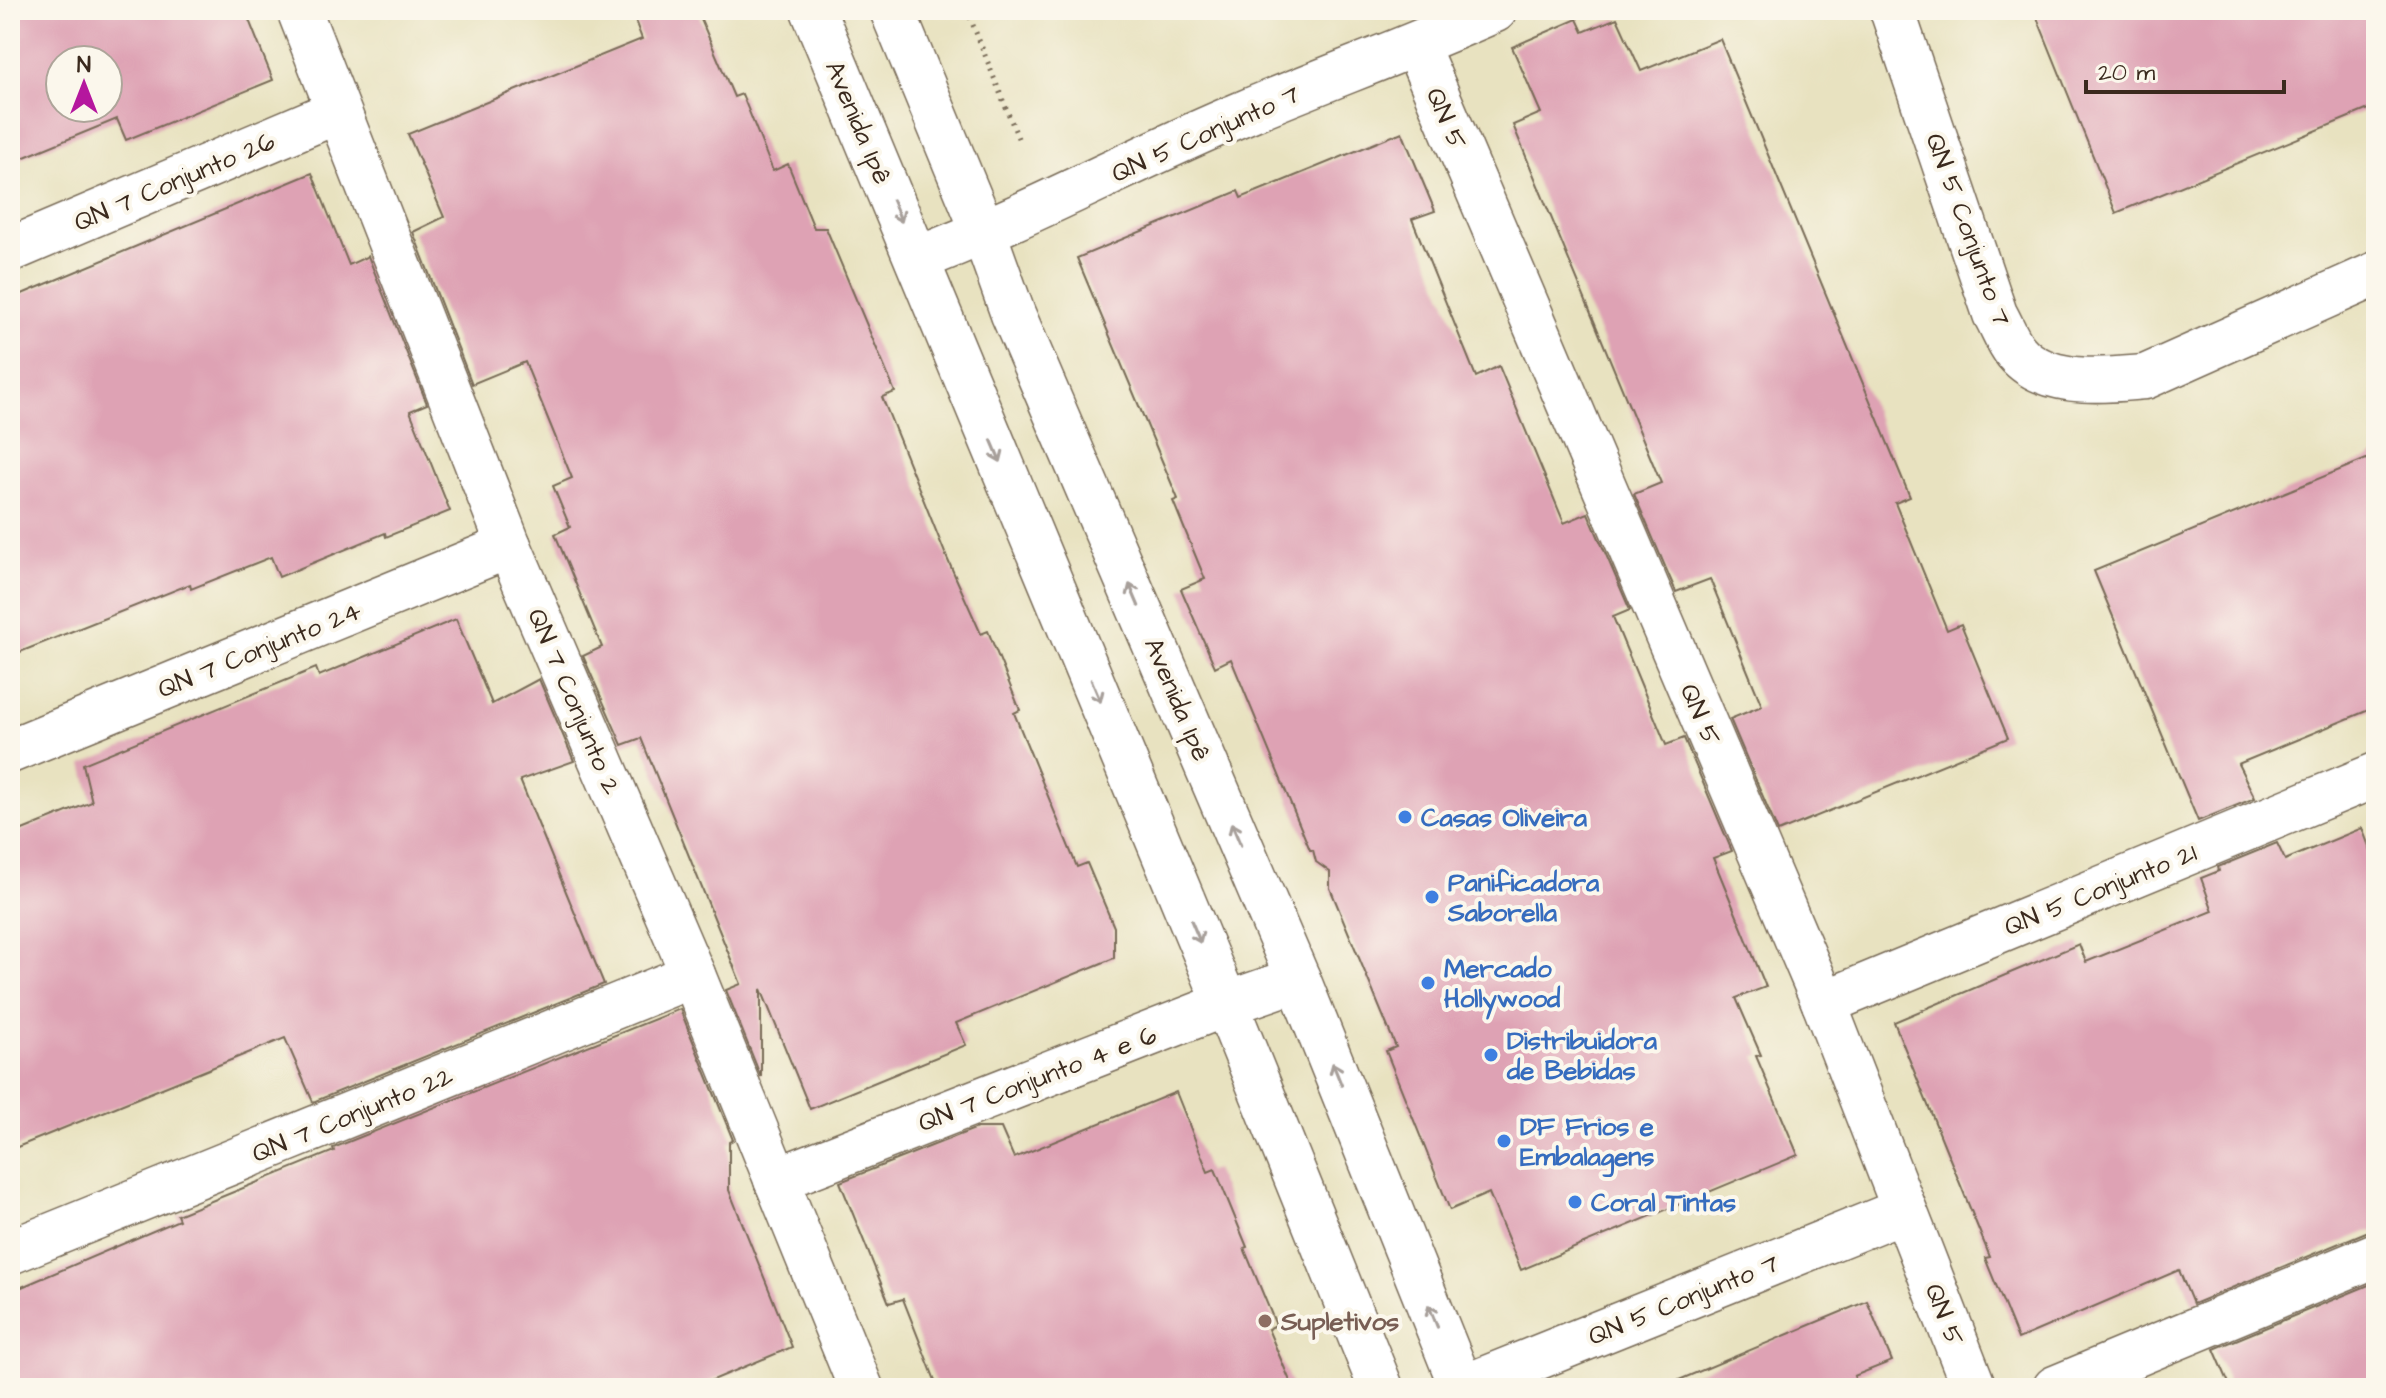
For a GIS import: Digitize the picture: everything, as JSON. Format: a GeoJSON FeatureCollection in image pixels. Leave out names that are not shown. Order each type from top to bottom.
{"type":"FeatureCollection","features":[{"type":"Feature","properties":{"kind":"street","name":"QN 7 Conjunto 2"},"geometry":{"type":"LineString","coordinates":[[299,10],[509,546],[693,975],[861,1388]]}},
{"type":"Feature","properties":{"kind":"street","name":"Avenida Ipê"},"geometry":{"type":"LineString","coordinates":[[813,10],[1226,1004],[1381,1388]]}},
{"type":"Feature","properties":{"kind":"street","name":"Avenida Ipê"},"geometry":{"type":"LineString","coordinates":[[892,10],[984,233],[1013,314],[1298,979],[1462,1388]]}},
{"type":"Feature","properties":{"kind":"street","name":"QN 5 Conjunto 7"},"geometry":{"type":"LineString","coordinates":[[917,259],[984,233],[1245,112],[1416,45],[1495,10]]}},
{"type":"Feature","properties":{"kind":"street","name":"QN 5 Conjunto 7"},"geometry":{"type":"LineString","coordinates":[[1892,10],[1995,314],[2016,352],[2036,368],[2071,379],[2145,377],[2376,274]]}},
{"type":"Feature","properties":{"kind":"street","name":"QN 5"},"geometry":{"type":"LineString","coordinates":[[1416,45],[1824,1003],[1974,1388]]}},
{"type":"Feature","properties":{"kind":"street","name":"QN 7 Conjunto 26"},"geometry":{"type":"LineString","coordinates":[[10,250],[338,111]]}},
{"type":"Feature","properties":{"kind":"street","name":"QN 7 Conjunto 24"},"geometry":{"type":"LineString","coordinates":[[10,751],[509,546]]}},
{"type":"Feature","properties":{"kind":"street","name":"QN 5 Conjunto 21"},"geometry":{"type":"LineString","coordinates":[[1824,1003],[2376,775]]}},
{"type":"Feature","properties":{"kind":"street","name":"QN 7 Conjunto 22"},"geometry":{"type":"LineString","coordinates":[[10,1252],[693,975]]}},
{"type":"Feature","properties":{"kind":"street","name":"QN 7 Conjunto 4 e 6"},"geometry":{"type":"LineString","coordinates":[[776,1180],[1226,1004],[1298,979]]}},
{"type":"Feature","properties":{"kind":"street","name":"QN 5 Conjunto 7"},"geometry":{"type":"LineString","coordinates":[[1462,1388],[1904,1210]]}},
{"type":"Feature","properties":{"kind":"street"},"geometry":{"type":"LineString","coordinates":[[2055,1388],[2376,1255]]}},
{"type":"Feature","properties":{"kind":"path"},"geometry":{"type":"LineString","coordinates":[[967,10],[1020,143]]}},
{"type":"Feature","properties":{"kind":"building"},"geometry":{"type":"Polygon","coordinates":[[[10,10],[245,10],[273,80],[126,140],[119,124],[124,124],[124,44],[44,44],[44,124],[105,124],[10,163],[10,10]]]}},
{"type":"Feature","properties":{"kind":"building"},"geometry":{"type":"Polygon","coordinates":[[[631,10],[697,10],[734,97],[742,94],[773,171],[788,164],[814,228],[826,228],[895,392],[882,397],[947,558],[981,634],[988,631],[1020,710],[1014,713],[1077,867],[1087,863],[1114,927],[1114,958],[956,1023],[966,1045],[810,1109],[761,989],[761,1077],[726,990],[741,984],[641,738],[622,745],[583,656],[602,647],[555,534],[570,527],[553,486],[572,478],[525,362],[472,384],[413,232],[444,217],[408,134],[642,39],[631,10]]]}},
{"type":"Feature","properties":{"kind":"building"},"geometry":{"type":"Polygon","coordinates":[[[2034,10],[2376,10],[2376,106],[2116,213],[2034,10]]]}},
{"type":"Feature","properties":{"kind":"building"},"geometry":{"type":"Polygon","coordinates":[[[1617,18],[1641,71],[1720,39],[1910,497],[1895,503],[1947,630],[1961,624],[2008,738],[1778,832],[1730,719],[1762,706],[1710,579],[1676,592],[1634,494],[1661,483],[1513,125],[1541,113],[1512,47],[1577,19],[1583,32],[1617,18]]]}},
{"type":"Feature","properties":{"kind":"building"},"geometry":{"type":"Polygon","coordinates":[[[1402,132],[1435,211],[1412,219],[1476,377],[1499,366],[1564,523],[1588,513],[1630,610],[1613,617],[1666,745],[1684,738],[1732,851],[1713,858],[1766,987],[1736,998],[1761,1055],[1756,1056],[1798,1155],[1521,1270],[1489,1193],[1450,1210],[1386,1051],[1396,1047],[1330,888],[1330,872],[1316,862],[1313,850],[1310,850],[1231,659],[1215,667],[1181,589],[1205,579],[1173,501],[1178,499],[1077,258],[1238,191],[1241,198],[1402,132]]]}},
{"type":"Feature","properties":{"kind":"building"},"geometry":{"type":"Polygon","coordinates":[[[312,173],[349,265],[368,256],[427,404],[410,411],[450,511],[386,537],[385,533],[279,577],[271,557],[191,589],[190,584],[10,656],[10,299],[312,173]]]}},
{"type":"Feature","properties":{"kind":"building"},"geometry":{"type":"Polygon","coordinates":[[[2376,455],[2376,707],[2238,764],[2255,798],[2198,821],[2094,571],[2376,455]]]}},
{"type":"Feature","properties":{"kind":"building"},"geometry":{"type":"Polygon","coordinates":[[[456,619],[492,704],[539,679],[574,761],[520,780],[604,984],[313,1102],[285,1038],[10,1150],[10,835],[92,802],[83,764],[316,668],[319,676],[456,619]]]}},
{"type":"Feature","properties":{"kind":"building"},"geometry":{"type":"Polygon","coordinates":[[[2362,828],[2376,865],[2376,1231],[2366,1232],[2193,1304],[2179,1270],[2018,1339],[1985,1258],[1990,1257],[1894,1022],[2079,944],[2086,962],[2213,911],[2201,878],[2219,871],[2218,867],[2277,843],[2285,860],[2362,828]]]}},
{"type":"Feature","properties":{"kind":"building"},"geometry":{"type":"Polygon","coordinates":[[[680,1009],[733,1140],[729,1142],[729,1190],[792,1347],[694,1388],[10,1388],[10,1292],[179,1220],[177,1215],[334,1151],[333,1148],[680,1009]]]}},
{"type":"Feature","properties":{"kind":"building"},"geometry":{"type":"Polygon","coordinates":[[[1176,1092],[1208,1172],[1215,1169],[1247,1247],[1244,1248],[1276,1325],[1268,1329],[1293,1388],[938,1388],[903,1299],[889,1303],[840,1182],[977,1128],[1001,1128],[1014,1158],[1176,1092]]]}},
{"type":"Feature","properties":{"kind":"building"},"geometry":{"type":"Polygon","coordinates":[[[2376,1282],[2376,1388],[2231,1388],[2214,1349],[2376,1282]]]}},
{"type":"Feature","properties":{"kind":"building"},"geometry":{"type":"Polygon","coordinates":[[[1867,1301],[1892,1361],[1854,1376],[1859,1388],[1660,1388],[1867,1301]]]}},
{"type":"Feature","properties":{"kind":"place","name":"Casas Oliveira"},"geometry":{"type":"Point","coordinates":[1405,817]}},
{"type":"Feature","properties":{"kind":"place","name":"Panificadora Saborella"},"geometry":{"type":"Point","coordinates":[1432,897]}},
{"type":"Feature","properties":{"kind":"place","name":"Mercado Hollywood"},"geometry":{"type":"Point","coordinates":[1428,983]}},
{"type":"Feature","properties":{"kind":"place","name":"Distribuidora de Bebidas"},"geometry":{"type":"Point","coordinates":[1491,1055]}},
{"type":"Feature","properties":{"kind":"place","name":"DF Frios e Embalagens"},"geometry":{"type":"Point","coordinates":[1504,1141]}},
{"type":"Feature","properties":{"kind":"place","name":"Coral Tintas"},"geometry":{"type":"Point","coordinates":[1575,1202]}},
{"type":"Feature","properties":{"kind":"place","name":"Supletivos"},"geometry":{"type":"Point","coordinates":[1265,1321]}}]}
